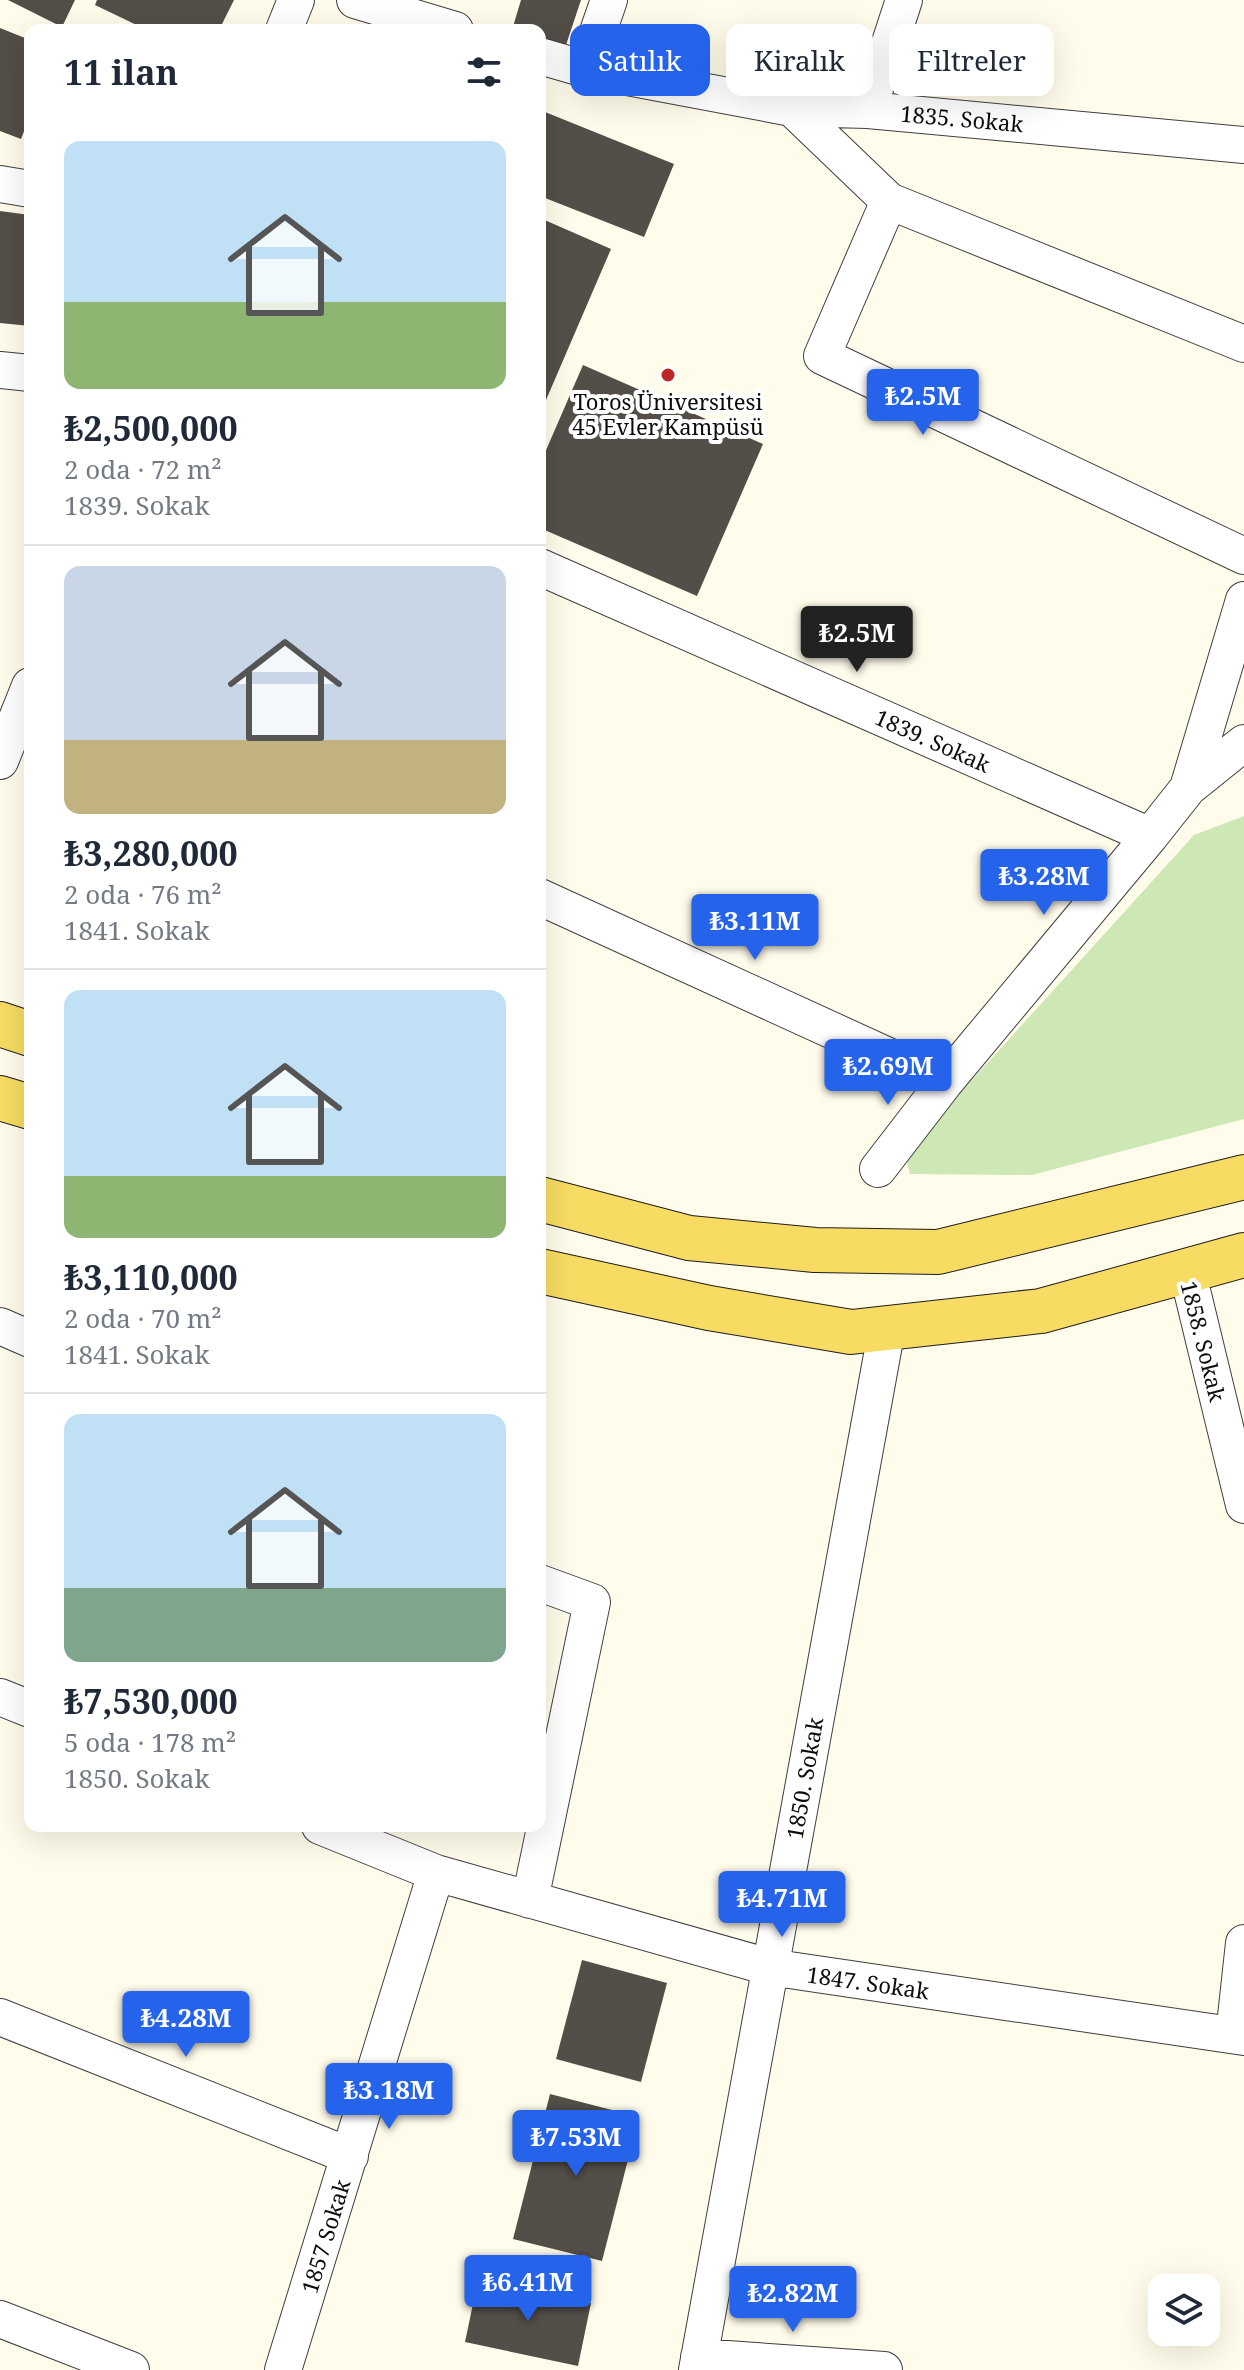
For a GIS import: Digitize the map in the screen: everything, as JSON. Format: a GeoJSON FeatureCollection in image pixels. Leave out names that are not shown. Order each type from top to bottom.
{"type":"FeatureCollection","features":[{"type":"Feature","properties":{"kind":"main road"},"geometry":{"type":"LineString","coordinates":[[0,1024],[24,1032]]}},
{"type":"Feature","properties":{"kind":"main road"},"geometry":{"type":"LineString","coordinates":[[0,1098],[24,1105]]}},
{"type":"Feature","properties":{"kind":"main road"},"geometry":{"type":"LineString","coordinates":[[546,1201],[689,1238],[815,1250],[938,1252],[1244,1177]]}},
{"type":"Feature","properties":{"kind":"main road"},"geometry":{"type":"LineString","coordinates":[[546,1272],[709,1308],[851,1332],[1041,1311],[1244,1255]]}},
{"type":"Feature","properties":{"kind":"street"},"geometry":{"type":"LineString","coordinates":[[286,24],[296,0]]}},
{"type":"Feature","properties":{"kind":"street"},"geometry":{"type":"LineString","coordinates":[[355,0],[435,24]]}},
{"type":"Feature","properties":{"kind":"street"},"geometry":{"type":"LineString","coordinates":[[601,24],[609,0]]}},
{"type":"Feature","properties":{"kind":"street"},"geometry":{"type":"LineString","coordinates":[[868,110],[904,0]]}},
{"type":"Feature","properties":{"kind":"street","name":"1835. Sokak"},"geometry":{"type":"LineString","coordinates":[[546,58],[570,65]]}},
{"type":"Feature","properties":{"kind":"street","name":"1835. Sokak"},"geometry":{"type":"LineString","coordinates":[[710,93],[792,108],[868,110],[1244,145]]}},
{"type":"Feature","properties":{"kind":"street"},"geometry":{"type":"LineString","coordinates":[[792,108],[889,201],[1244,344]]}},
{"type":"Feature","properties":{"kind":"street"},"geometry":{"type":"LineString","coordinates":[[0,184],[24,188]]}},
{"type":"Feature","properties":{"kind":"street"},"geometry":{"type":"LineString","coordinates":[[889,201],[822,356],[1244,556]]}},
{"type":"Feature","properties":{"kind":"street"},"geometry":{"type":"LineString","coordinates":[[0,370],[24,372]]}},
{"type":"Feature","properties":{"kind":"street","name":"1839. Sokak"},"geometry":{"type":"LineString","coordinates":[[546,570],[1150,836]]}},
{"type":"Feature","properties":{"kind":"street"},"geometry":{"type":"LineString","coordinates":[[1188,788],[1244,600]]}},
{"type":"Feature","properties":{"kind":"street"},"geometry":{"type":"LineString","coordinates":[[0,761],[24,701]]}},
{"type":"Feature","properties":{"kind":"street"},"geometry":{"type":"LineString","coordinates":[[878,1169],[945,1082],[1188,788],[1244,743]]}},
{"type":"Feature","properties":{"kind":"street"},"geometry":{"type":"LineString","coordinates":[[546,900],[945,1082]]}},
{"type":"Feature","properties":{"kind":"street","name":"1858. Sokak"},"geometry":{"type":"LineString","coordinates":[[1187,1270],[1244,1505]]}},
{"type":"Feature","properties":{"kind":"street"},"geometry":{"type":"LineString","coordinates":[[0,1326],[24,1336]]}},
{"type":"Feature","properties":{"kind":"street","name":"1850. Sokak"},"geometry":{"type":"LineString","coordinates":[[698,2364],[887,1328]]}},
{"type":"Feature","properties":{"kind":"street"},"geometry":{"type":"LineString","coordinates":[[546,1585],[592,1602],[546,1823]]}},
{"type":"Feature","properties":{"kind":"street"},"geometry":{"type":"LineString","coordinates":[[0,1697],[24,1707]]}},
{"type":"Feature","properties":{"kind":"street","name":"1847. Sokak"},"geometry":{"type":"LineString","coordinates":[[335,1832],[436,1873],[769,1967],[1239,2036]]}},
{"type":"Feature","properties":{"kind":"street"},"geometry":{"type":"LineString","coordinates":[[530,1900],[544,1832]]}},
{"type":"Feature","properties":{"kind":"street","name":"1857 Sokak"},"geometry":{"type":"LineString","coordinates":[[283,2370],[436,1873]]}},
{"type":"Feature","properties":{"kind":"street"},"geometry":{"type":"LineString","coordinates":[[1239,2036],[1244,1943]]}},
{"type":"Feature","properties":{"kind":"street"},"geometry":{"type":"LineString","coordinates":[[0,2017],[350,2156]]}},
{"type":"Feature","properties":{"kind":"street"},"geometry":{"type":"LineString","coordinates":[[0,2319],[131,2370]]}},
{"type":"Feature","properties":{"kind":"street"},"geometry":{"type":"LineString","coordinates":[[698,2364],[884,2370]]}},
{"type":"Feature","properties":{"kind":"green space"},"geometry":{"type":"Polygon","coordinates":[[[1244,816],[1244,1119],[1032,1175],[910,1174],[905,1154],[1194,835],[1244,816]]]}},
{"type":"Feature","properties":{"kind":"building"},"geometry":{"type":"Polygon","coordinates":[[[8,0],[75,0],[63,24],[56,24],[8,0]]]}},
{"type":"Feature","properties":{"kind":"building"},"geometry":{"type":"Polygon","coordinates":[[[97,0],[234,0],[222,24],[135,24],[95,5],[97,0]]]}},
{"type":"Feature","properties":{"kind":"building"},"geometry":{"type":"Polygon","coordinates":[[[521,0],[581,0],[573,24],[570,24],[564,51],[546,44],[546,24],[514,24],[521,0]]]}},
{"type":"Feature","properties":{"kind":"building"},"geometry":{"type":"Polygon","coordinates":[[[0,28],[24,38],[24,131],[21,139],[0,131],[0,28]]]}},
{"type":"Feature","properties":{"kind":"building"},"geometry":{"type":"Polygon","coordinates":[[[546,112],[674,164],[644,237],[546,198],[546,112]]]}},
{"type":"Feature","properties":{"kind":"building"},"geometry":{"type":"Polygon","coordinates":[[[0,211],[24,214],[24,325],[0,323],[0,211]]]}},
{"type":"Feature","properties":{"kind":"building"},"geometry":{"type":"Polygon","coordinates":[[[546,221],[611,249],[546,400],[546,221]]]}},
{"type":"Feature","properties":{"kind":"building"},"geometry":{"type":"Polygon","coordinates":[[[583,365],[763,444],[697,596],[546,531],[546,450],[583,365]]]}},
{"type":"Feature","properties":{"kind":"building"},"geometry":{"type":"Polygon","coordinates":[[[582,1960],[667,1983],[641,2082],[556,2059],[582,1960]]]}},
{"type":"Feature","properties":{"kind":"building"},"geometry":{"type":"Polygon","coordinates":[[[550,2094],[639,2117],[602,2261],[513,2239],[550,2094]]]}},
{"type":"Feature","properties":{"kind":"building"},"geometry":{"type":"Polygon","coordinates":[[[478,2280],[591,2303],[578,2366],[465,2342],[478,2280]]]}},
{"type":"Feature","properties":{"kind":"place","name":"Toros Üniversitesi 45 Evler Kampüsü"},"geometry":{"type":"Point","coordinates":[668,375]}}]}
